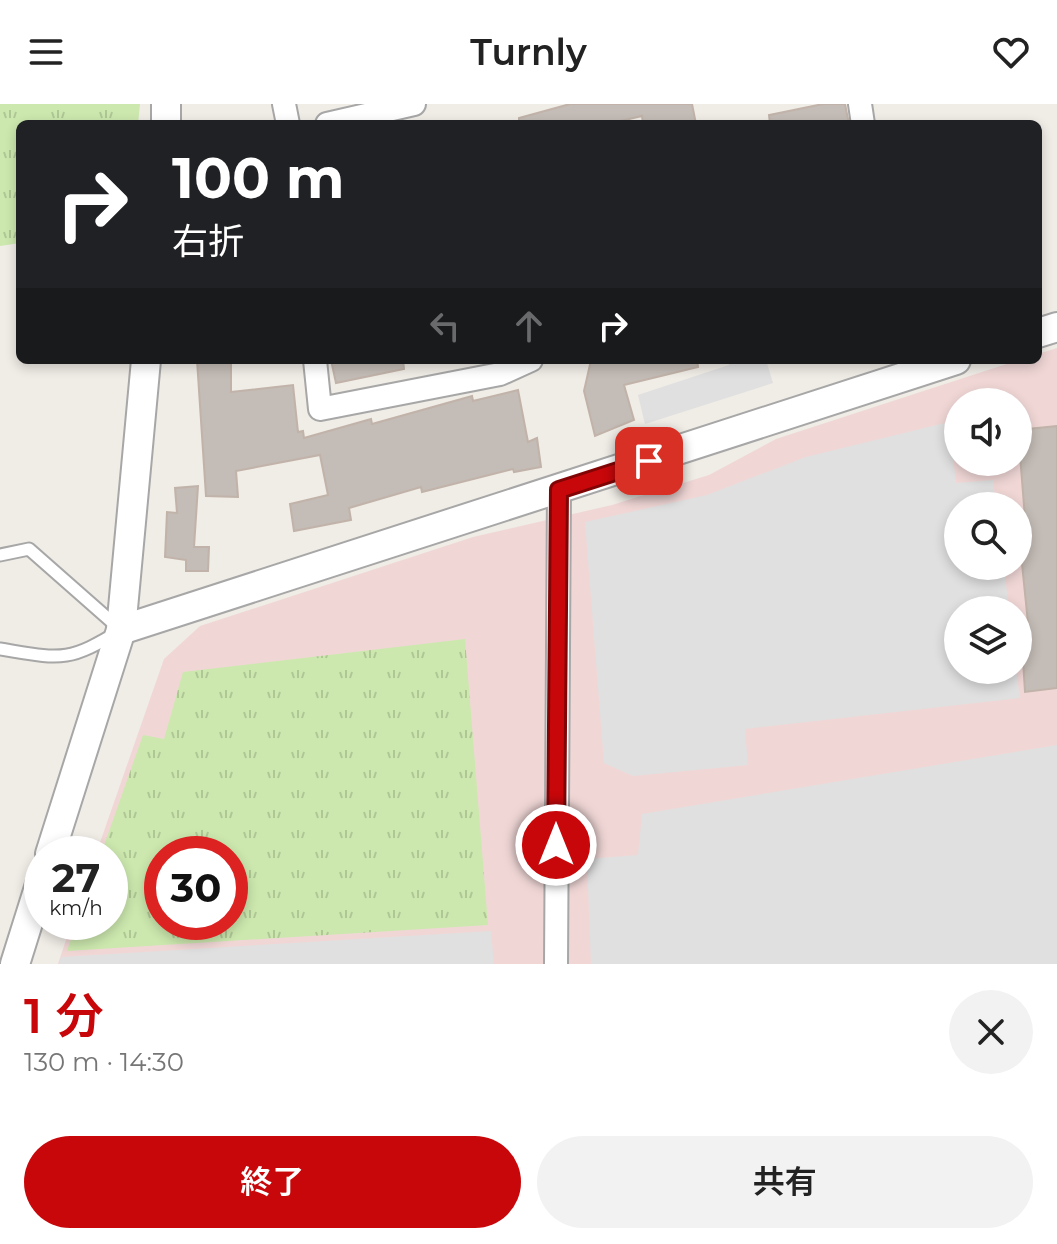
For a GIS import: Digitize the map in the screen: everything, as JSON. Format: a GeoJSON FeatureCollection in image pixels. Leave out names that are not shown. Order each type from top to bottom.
{"type":"FeatureCollection","features":[{"type":"Feature","properties":{"kind":"street"},"geometry":{"type":"LineString","coordinates":[[344,120],[414,104]]}},
{"type":"Feature","properties":{"kind":"street"},"geometry":{"type":"LineString","coordinates":[[56,836],[121,630],[146,364]]}},
{"type":"Feature","properties":{"kind":"street"},"geometry":{"type":"LineString","coordinates":[[315,364],[320,409],[500,374],[522,364]]}},
{"type":"Feature","properties":{"kind":"street"},"geometry":{"type":"LineString","coordinates":[[121,630],[944,364]]}},
{"type":"Feature","properties":{"kind":"street"},"geometry":{"type":"LineString","coordinates":[[556,964],[559,490]]}},
{"type":"Feature","properties":{"kind":"street"},"geometry":{"type":"LineString","coordinates":[[15,964],[24,935]]}},
{"type":"Feature","properties":{"kind":"lane"},"geometry":{"type":"LineString","coordinates":[[0,555],[29,549],[121,630],[80,655],[41,656],[0,649]]}},
{"type":"Feature","properties":{"kind":"shaded area"},"geometry":{"type":"Polygon","coordinates":[[[1057,348],[1057,964],[58,964],[66,940],[128,940],[128,836],[102,836],[164,659],[200,626],[473,537],[612,505],[709,475],[776,439],[1007,364],[1042,364],[1042,353],[1057,348]]]}},
{"type":"Feature","properties":{"kind":"shaded area"},"geometry":{"type":"Polygon","coordinates":[[[767,364],[773,383],[645,424],[638,395],[729,365],[767,364]]]}},
{"type":"Feature","properties":{"kind":"shaded area"},"geometry":{"type":"Polygon","coordinates":[[[944,423],[944,476],[955,476],[956,483],[993,480],[994,492],[944,492],[944,580],[1006,580],[1007,596],[944,596],[944,684],[1018,684],[1020,698],[745,729],[748,765],[633,776],[604,763],[585,522],[707,495],[806,457],[944,423]]]}},
{"type":"Feature","properties":{"kind":"shaded area"},"geometry":{"type":"Polygon","coordinates":[[[1057,745],[1057,964],[591,964],[587,859],[638,855],[642,814],[1057,745]]]}},
{"type":"Feature","properties":{"kind":"shaded area"},"geometry":{"type":"Polygon","coordinates":[[[491,931],[494,964],[59,964],[61,957],[491,931]]]}},
{"type":"Feature","properties":{"kind":"green space"},"geometry":{"type":"Polygon","coordinates":[[[0,104],[140,104],[138,120],[16,120],[16,244],[0,246],[0,104]]]}},
{"type":"Feature","properties":{"kind":"green space"},"geometry":{"type":"Polygon","coordinates":[[[465,639],[488,925],[248,940],[248,836],[144,836],[144,940],[245,940],[67,951],[71,940],[128,940],[128,836],[107,836],[143,735],[164,739],[183,672],[465,639]]]}},
{"type":"Feature","properties":{"kind":"building"},"geometry":{"type":"Polygon","coordinates":[[[570,104],[692,104],[695,120],[642,120],[642,116],[625,120],[519,118],[570,104]]]}},
{"type":"Feature","properties":{"kind":"building"},"geometry":{"type":"Polygon","coordinates":[[[823,104],[845,104],[848,120],[770,120],[769,115],[823,104]]]}},
{"type":"Feature","properties":{"kind":"building"},"geometry":{"type":"Polygon","coordinates":[[[197,364],[231,364],[231,392],[293,385],[298,432],[303,431],[304,438],[371,419],[372,424],[472,396],[473,401],[518,390],[528,442],[537,438],[541,467],[514,472],[513,469],[422,492],[421,487],[349,508],[351,520],[294,531],[290,504],[328,495],[320,455],[236,471],[238,497],[206,496],[197,364]]]}},
{"type":"Feature","properties":{"kind":"building"},"geometry":{"type":"Polygon","coordinates":[[[332,364],[403,364],[404,369],[336,383],[332,364]]]}},
{"type":"Feature","properties":{"kind":"building"},"geometry":{"type":"Polygon","coordinates":[[[590,364],[698,364],[698,367],[624,385],[634,420],[595,436],[584,391],[590,364]]]}},
{"type":"Feature","properties":{"kind":"building"},"geometry":{"type":"Polygon","coordinates":[[[1057,426],[1057,688],[1025,692],[1024,684],[1032,684],[1032,596],[1025,596],[1024,580],[1032,580],[1032,492],[1023,492],[1022,476],[1032,476],[1032,429],[1057,426]]]}},
{"type":"Feature","properties":{"kind":"building"},"geometry":{"type":"Polygon","coordinates":[[[198,486],[194,547],[209,547],[208,571],[186,571],[186,560],[165,557],[167,512],[177,513],[175,488],[198,486]]]}},
{"type":"Feature","properties":{"kind":"route"},"geometry":{"type":"LineString","coordinates":[[556,845],[559,490],[649,461]]}}]}
